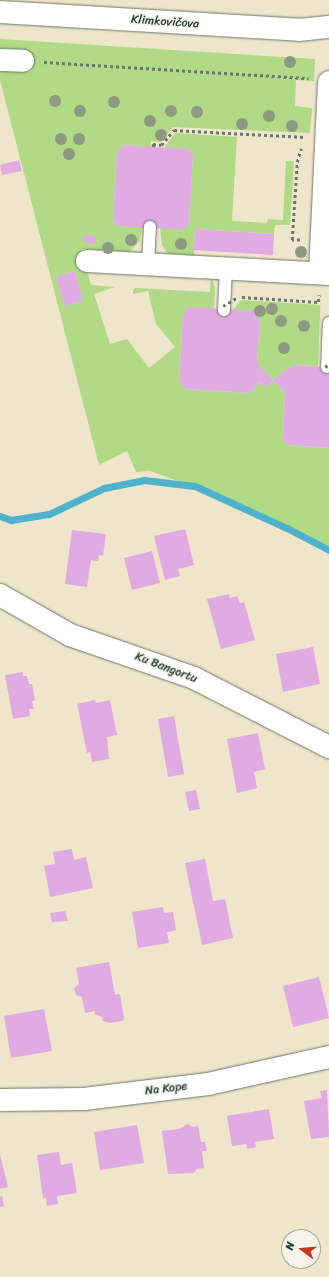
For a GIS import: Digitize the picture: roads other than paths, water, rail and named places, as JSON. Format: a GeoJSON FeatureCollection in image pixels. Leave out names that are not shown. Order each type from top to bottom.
{"type":"FeatureCollection","features":[{"type":"Feature","properties":{"kind":"street","name":"Klimkovičova"},"geometry":{"type":"LineString","coordinates":[[0,12],[299,30],[328,30]]}},
{"type":"Feature","properties":{"kind":"street"},"geometry":{"type":"LineString","coordinates":[[0,60],[23,61]]}},
{"type":"Feature","properties":{"kind":"street"},"geometry":{"type":"LineString","coordinates":[[87,261],[324,273],[326,135],[323,80]]}},
{"type":"Feature","properties":{"kind":"street","name":"Ku Bangortu"},"geometry":{"type":"LineString","coordinates":[[0,595],[70,635],[194,678],[329,747]]}},
{"type":"Feature","properties":{"kind":"street","name":"Na Kope"},"geometry":{"type":"LineString","coordinates":[[0,1100],[84,1098],[208,1084],[329,1057]]}},
{"type":"Feature","properties":{"kind":"lane"},"geometry":{"type":"LineString","coordinates":[[148,264],[150,227]]}},
{"type":"Feature","properties":{"kind":"lane"},"geometry":{"type":"LineString","coordinates":[[224,308],[226,268]]}},
{"type":"Feature","properties":{"kind":"lane"},"geometry":{"type":"LineString","coordinates":[[327,366],[329,323]]}},
{"type":"Feature","properties":{"kind":"waterway"},"geometry":{"type":"LineString","coordinates":[[0,516],[11,520],[49,514],[104,488],[144,480],[195,486],[289,529],[329,550]]}}]}
